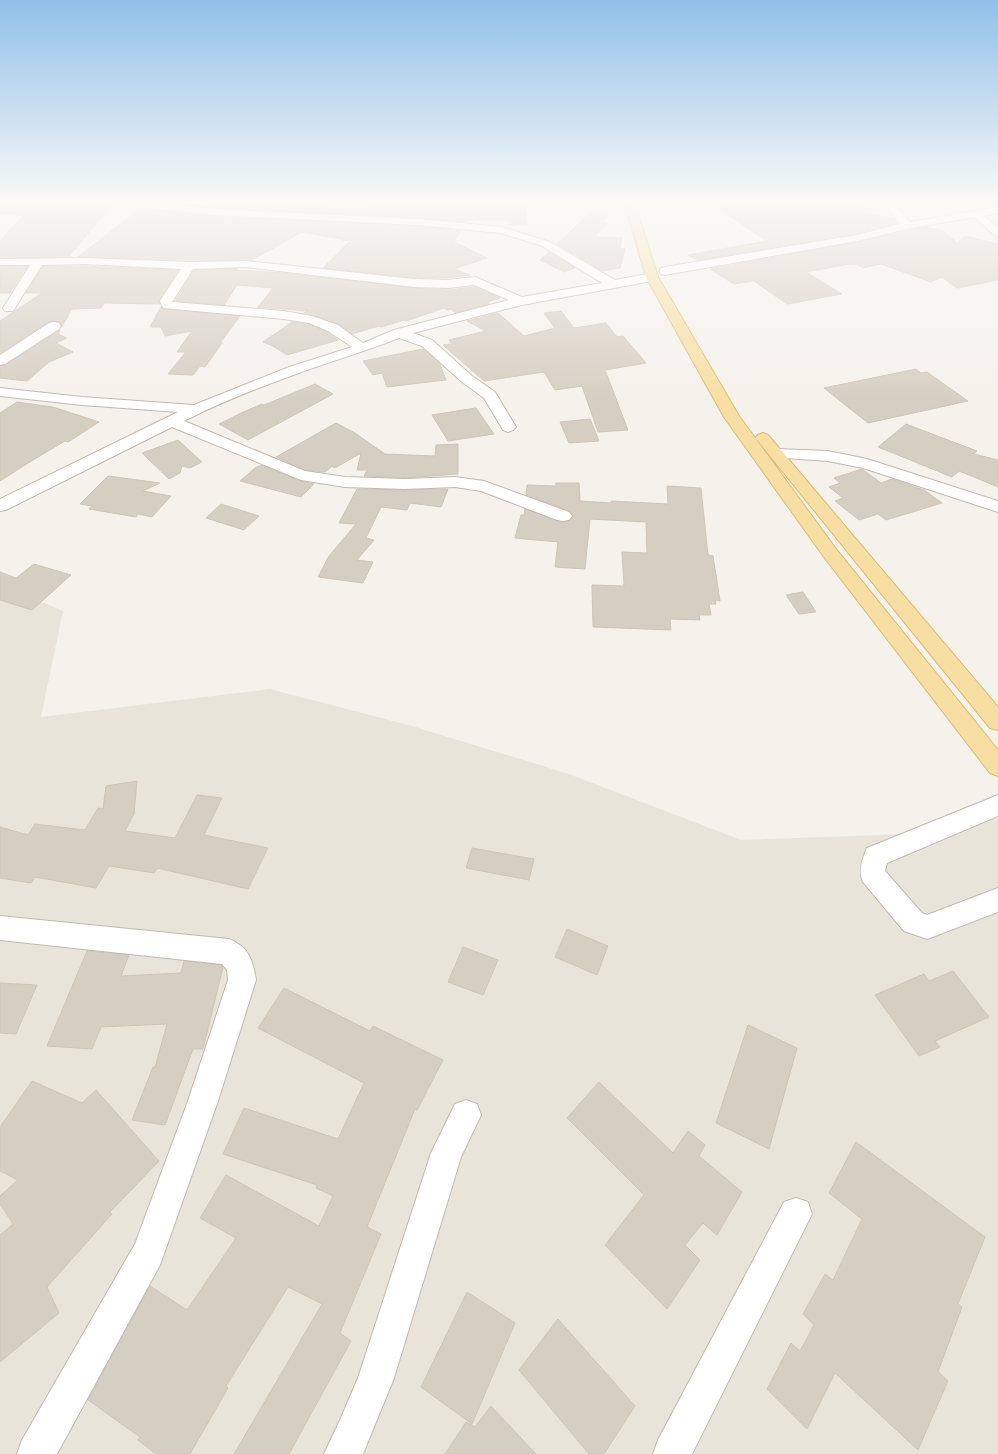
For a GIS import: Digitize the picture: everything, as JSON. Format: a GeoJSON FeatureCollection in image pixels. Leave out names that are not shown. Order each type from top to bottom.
{"type":"FeatureCollection","features":[{"type":"Feature","properties":{"kind":"main road"},"geometry":{"type":"LineString","coordinates":[[656,269],[732,417],[830,553],[998,767]]}},
{"type":"Feature","properties":{"kind":"main road"},"geometry":{"type":"LineString","coordinates":[[657,269],[658,274],[745,416],[998,722]]}},
{"type":"Feature","properties":{"kind":"street"},"geometry":{"type":"LineString","coordinates":[[9,308],[34,269]]}},
{"type":"Feature","properties":{"kind":"street"},"geometry":{"type":"LineString","coordinates":[[187,269],[166,301],[167,305],[284,315],[312,320],[333,328],[362,348]]}},
{"type":"Feature","properties":{"kind":"street"},"geometry":{"type":"LineString","coordinates":[[293,269],[414,284],[448,284],[475,281],[521,301]]}},
{"type":"Feature","properties":{"kind":"street"},"geometry":{"type":"LineString","coordinates":[[588,269],[613,284]]}},
{"type":"Feature","properties":{"kind":"street"},"geometry":{"type":"LineString","coordinates":[[0,506],[196,409],[294,370],[362,348],[399,333],[521,301],[686,269]]}},
{"type":"Feature","properties":{"kind":"street"},"geometry":{"type":"LineString","coordinates":[[0,361],[54,326]]}},
{"type":"Feature","properties":{"kind":"street"},"geometry":{"type":"LineString","coordinates":[[399,333],[427,343],[467,379],[490,395],[508,427]]}},
{"type":"Feature","properties":{"kind":"street"},"geometry":{"type":"LineString","coordinates":[[0,392],[82,401],[196,409]]}},
{"type":"Feature","properties":{"kind":"street"},"geometry":{"type":"LineString","coordinates":[[171,421],[301,475],[345,482],[405,484],[455,482],[484,486],[563,516]]}},
{"type":"Feature","properties":{"kind":"street"},"geometry":{"type":"LineString","coordinates":[[777,454],[828,456],[867,464],[998,507]]}},
{"type":"Feature","properties":{"kind":"street"},"geometry":{"type":"LineString","coordinates":[[998,805],[876,856],[872,874],[913,922],[926,927],[998,900]]}},
{"type":"Feature","properties":{"kind":"street"},"geometry":{"type":"LineString","coordinates":[[0,928],[229,952],[240,965],[242,980],[203,1101],[148,1253],[36,1454]]}},
{"type":"Feature","properties":{"kind":"street"},"geometry":{"type":"LineString","coordinates":[[342,1454],[354,1433],[376,1378],[447,1153],[466,1114]]}},
{"type":"Feature","properties":{"kind":"street"},"geometry":{"type":"LineString","coordinates":[[672,1454],[796,1214]]}},
{"type":"Feature","properties":{"kind":"shaded area"},"geometry":{"type":"Polygon","coordinates":[[[0,584],[63,611],[41,717],[270,689],[412,726],[569,774],[741,840],[934,833],[998,818],[998,1454],[0,1454],[0,584]]]}},
{"type":"Feature","properties":{"kind":"building"},"geometry":{"type":"Polygon","coordinates":[[[0,269],[25,269],[10,293],[0,293],[0,269]]]}},
{"type":"Feature","properties":{"kind":"building"},"geometry":{"type":"Polygon","coordinates":[[[41,269],[178,270],[159,300],[160,304],[105,303],[101,308],[72,309],[62,326],[59,322],[48,322],[0,353],[0,321],[42,293],[26,293],[41,269]]]}},
{"type":"Feature","properties":{"kind":"building"},"geometry":{"type":"Polygon","coordinates":[[[237,269],[235,270],[284,273],[414,288],[448,290],[474,287],[500,298],[487,302],[489,304],[455,313],[451,309],[447,310],[444,308],[406,321],[404,320],[381,327],[379,326],[352,334],[338,324],[304,313],[307,311],[258,307],[273,288],[237,285],[224,305],[175,301],[194,270],[237,269]]]}},
{"type":"Feature","properties":{"kind":"building"},"geometry":{"type":"Polygon","coordinates":[[[331,269],[454,269],[470,275],[448,278],[414,278],[331,269]]]}},
{"type":"Feature","properties":{"kind":"building"},"geometry":{"type":"Polygon","coordinates":[[[558,269],[573,269],[564,272],[558,269]]]}},
{"type":"Feature","properties":{"kind":"building"},"geometry":{"type":"Polygon","coordinates":[[[599,269],[615,269],[603,271],[599,269]]]}},
{"type":"Feature","properties":{"kind":"building"},"geometry":{"type":"Polygon","coordinates":[[[710,269],[823,269],[806,272],[842,294],[787,304],[754,281],[734,284],[710,269]]]}},
{"type":"Feature","properties":{"kind":"building"},"geometry":{"type":"Polygon","coordinates":[[[894,269],[998,269],[998,280],[957,288],[942,277],[931,282],[894,269]]]}},
{"type":"Feature","properties":{"kind":"building"},"geometry":{"type":"Polygon","coordinates":[[[161,307],[163,309],[240,316],[220,343],[222,343],[205,367],[200,366],[193,375],[168,374],[186,352],[177,352],[192,331],[165,336],[161,327],[150,327],[161,307]]]}},
{"type":"Feature","properties":{"kind":"building"},"geometry":{"type":"Polygon","coordinates":[[[561,311],[574,328],[606,323],[617,337],[623,336],[646,363],[605,370],[628,430],[598,432],[582,386],[555,390],[544,372],[484,381],[443,345],[452,344],[449,340],[486,331],[467,321],[498,313],[524,336],[555,328],[544,313],[561,311]]]}},
{"type":"Feature","properties":{"kind":"building"},"geometry":{"type":"Polygon","coordinates":[[[292,322],[309,324],[327,332],[338,340],[287,355],[273,346],[263,342],[292,322]]]}},
{"type":"Feature","properties":{"kind":"building"},"geometry":{"type":"Polygon","coordinates":[[[60,330],[58,334],[67,338],[56,343],[73,352],[49,362],[27,381],[0,378],[0,366],[6,365],[60,330]]]}},
{"type":"Feature","properties":{"kind":"building"},"geometry":{"type":"Polygon","coordinates":[[[423,349],[440,364],[446,380],[387,387],[382,373],[373,375],[363,361],[423,349]]]}},
{"type":"Feature","properties":{"kind":"building"},"geometry":{"type":"Polygon","coordinates":[[[916,369],[921,373],[927,372],[968,401],[868,423],[824,388],[916,369]]]}},
{"type":"Feature","properties":{"kind":"building"},"geometry":{"type":"Polygon","coordinates":[[[315,384],[333,394],[248,440],[219,424],[262,404],[264,405],[315,384]]]}},
{"type":"Feature","properties":{"kind":"building"},"geometry":{"type":"Polygon","coordinates":[[[17,402],[53,407],[99,422],[68,442],[65,441],[0,481],[0,413],[17,402]]]}},
{"type":"Feature","properties":{"kind":"building"},"geometry":{"type":"Polygon","coordinates":[[[476,408],[494,434],[448,441],[432,415],[476,408]]]}},
{"type":"Feature","properties":{"kind":"building"},"geometry":{"type":"Polygon","coordinates":[[[590,419],[599,441],[569,443],[560,422],[590,419]]]}},
{"type":"Feature","properties":{"kind":"building"},"geometry":{"type":"Polygon","coordinates":[[[336,423],[355,433],[385,454],[435,456],[436,445],[458,444],[458,474],[405,478],[364,476],[367,470],[357,470],[361,453],[335,468],[332,466],[325,472],[305,470],[276,457],[336,423]]]}},
{"type":"Feature","properties":{"kind":"building"},"geometry":{"type":"Polygon","coordinates":[[[906,424],[977,451],[974,454],[998,460],[998,487],[959,471],[952,477],[878,447],[906,424]]]}},
{"type":"Feature","properties":{"kind":"building"},"geometry":{"type":"Polygon","coordinates":[[[178,440],[202,462],[190,468],[182,466],[180,473],[169,479],[142,453],[178,440]]]}},
{"type":"Feature","properties":{"kind":"building"},"geometry":{"type":"Polygon","coordinates":[[[262,465],[300,481],[314,484],[301,497],[240,481],[255,468],[262,465]]]}},
{"type":"Feature","properties":{"kind":"building"},"geometry":{"type":"Polygon","coordinates":[[[862,469],[881,483],[892,479],[924,490],[942,503],[886,520],[878,514],[859,520],[835,501],[843,498],[829,487],[840,483],[834,478],[862,469]]]}},
{"type":"Feature","properties":{"kind":"building"},"geometry":{"type":"Polygon","coordinates":[[[108,476],[160,483],[143,491],[171,496],[152,517],[138,514],[136,517],[89,509],[92,506],[80,504],[108,476]]]}},
{"type":"Feature","properties":{"kind":"building"},"geometry":{"type":"Polygon","coordinates":[[[556,483],[579,483],[580,501],[611,503],[611,501],[668,504],[667,486],[701,488],[708,555],[713,556],[720,601],[715,600],[716,604],[709,604],[711,615],[699,615],[700,620],[670,619],[671,630],[593,627],[592,585],[624,586],[622,552],[647,553],[646,522],[590,519],[585,569],[555,567],[558,542],[515,538],[521,515],[524,515],[525,509],[563,522],[569,521],[573,517],[570,511],[526,495],[527,485],[556,486],[556,483]]]}},
{"type":"Feature","properties":{"kind":"building"},"geometry":{"type":"Polygon","coordinates":[[[357,489],[448,489],[441,507],[410,503],[407,510],[381,507],[366,538],[374,540],[357,560],[373,562],[363,583],[318,577],[329,556],[356,524],[339,523],[357,489]]]}},
{"type":"Feature","properties":{"kind":"building"},"geometry":{"type":"Polygon","coordinates":[[[221,504],[259,516],[244,530],[206,518],[221,504]]]}},
{"type":"Feature","properties":{"kind":"building"},"geometry":{"type":"Polygon","coordinates":[[[34,564],[71,575],[32,610],[0,600],[0,572],[16,578],[34,564]]]}},
{"type":"Feature","properties":{"kind":"building"},"geometry":{"type":"Polygon","coordinates":[[[803,592],[816,612],[799,614],[786,595],[803,592]]]}},
{"type":"Feature","properties":{"kind":"building"},"geometry":{"type":"Polygon","coordinates":[[[137,781],[134,814],[125,831],[175,838],[197,795],[222,798],[204,835],[268,848],[248,889],[157,868],[154,873],[109,866],[96,888],[35,877],[31,883],[0,878],[0,827],[28,835],[35,824],[85,830],[98,808],[103,809],[106,786],[137,781]]]}},
{"type":"Feature","properties":{"kind":"building"},"geometry":{"type":"Polygon","coordinates":[[[472,848],[534,859],[529,880],[466,868],[472,848]]]}},
{"type":"Feature","properties":{"kind":"building"},"geometry":{"type":"Polygon","coordinates":[[[567,929],[608,946],[597,975],[555,957],[567,929]]]}},
{"type":"Feature","properties":{"kind":"building"},"geometry":{"type":"Polygon","coordinates":[[[463,947],[498,960],[483,995],[448,982],[463,947]]]}},
{"type":"Feature","properties":{"kind":"building"},"geometry":{"type":"Polygon","coordinates":[[[87,951],[129,955],[121,976],[181,973],[184,961],[221,965],[223,967],[203,1049],[193,1049],[165,1125],[132,1120],[153,1067],[155,1067],[167,1024],[101,1027],[92,1049],[47,1046],[87,951]]]}},
{"type":"Feature","properties":{"kind":"building"},"geometry":{"type":"Polygon","coordinates":[[[953,971],[989,1017],[935,1041],[940,1047],[919,1056],[875,995],[924,974],[929,981],[953,971]]]}},
{"type":"Feature","properties":{"kind":"building"},"geometry":{"type":"Polygon","coordinates":[[[0,983],[37,985],[16,1034],[0,1033],[0,983]]]}},
{"type":"Feature","properties":{"kind":"building"},"geometry":{"type":"Polygon","coordinates":[[[284,988],[370,1031],[373,1026],[443,1060],[417,1110],[415,1109],[367,1227],[381,1234],[340,1333],[351,1341],[289,1454],[234,1454],[322,1304],[288,1287],[226,1386],[228,1388],[190,1454],[156,1454],[138,1440],[140,1437],[88,1400],[150,1286],[187,1310],[236,1238],[200,1218],[226,1175],[319,1226],[333,1196],[316,1188],[317,1185],[223,1154],[244,1108],[338,1139],[364,1083],[258,1028],[284,988]]]}},
{"type":"Feature","properties":{"kind":"building"},"geometry":{"type":"Polygon","coordinates":[[[748,1025],[797,1048],[769,1149],[716,1123],[748,1025]]]}},
{"type":"Feature","properties":{"kind":"building"},"geometry":{"type":"Polygon","coordinates":[[[32,1081],[82,1103],[96,1090],[159,1161],[110,1212],[112,1214],[47,1287],[59,1313],[0,1362],[0,1235],[13,1224],[0,1204],[0,1196],[18,1180],[0,1171],[0,1127],[32,1081]]]}},
{"type":"Feature","properties":{"kind":"building"},"geometry":{"type":"Polygon","coordinates":[[[599,1082],[673,1153],[688,1131],[705,1145],[699,1156],[742,1192],[717,1235],[703,1223],[685,1245],[700,1260],[667,1309],[605,1245],[644,1195],[567,1118],[599,1082]]]}},
{"type":"Feature","properties":{"kind":"building"},"geometry":{"type":"Polygon","coordinates":[[[856,1142],[985,1237],[958,1304],[962,1307],[938,1372],[948,1381],[918,1450],[835,1373],[807,1429],[767,1389],[791,1343],[800,1351],[814,1325],[803,1314],[825,1274],[833,1280],[862,1219],[829,1193],[856,1142]]]}},
{"type":"Feature","properties":{"kind":"building"},"geometry":{"type":"Polygon","coordinates":[[[467,1292],[515,1323],[472,1424],[421,1387],[467,1292]]]}},
{"type":"Feature","properties":{"kind":"building"},"geometry":{"type":"Polygon","coordinates":[[[558,1319],[635,1406],[604,1454],[589,1454],[519,1370],[558,1319]]]}},
{"type":"Feature","properties":{"kind":"building"},"geometry":{"type":"Polygon","coordinates":[[[491,1406],[536,1454],[445,1454],[466,1422],[475,1427],[491,1406]]]}}]}
